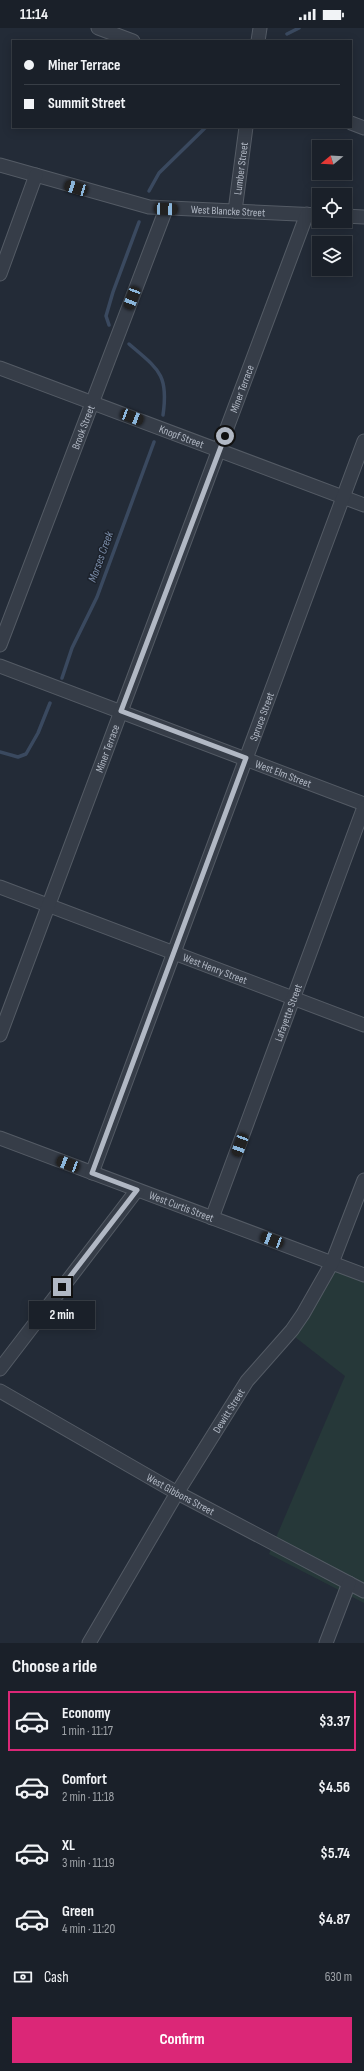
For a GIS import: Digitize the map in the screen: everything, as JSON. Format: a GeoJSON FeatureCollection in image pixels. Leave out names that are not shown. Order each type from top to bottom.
{"type":"FeatureCollection","features":[{"type":"Feature","properties":{"kind":"street"},"geometry":{"type":"LineString","coordinates":[[98,28],[130,40]]}},
{"type":"Feature","properties":{"kind":"street"},"geometry":{"type":"LineString","coordinates":[[258,40],[260,28]]}},
{"type":"Feature","properties":{"kind":"street"},"geometry":{"type":"LineString","coordinates":[[352,123],[364,128]]}},
{"type":"Feature","properties":{"kind":"street","name":"Lumber Street"},"geometry":{"type":"LineString","coordinates":[[235,211],[246,128]]}},
{"type":"Feature","properties":{"kind":"street","name":"West Blancke Street"},"geometry":{"type":"LineString","coordinates":[[0,165],[118,200],[149,207],[312,215]]}},
{"type":"Feature","properties":{"kind":"street"},"geometry":{"type":"LineString","coordinates":[[0,274],[36,175]]}},
{"type":"Feature","properties":{"kind":"street","name":"Brook Street"},"geometry":{"type":"LineString","coordinates":[[0,645],[166,209]]}},
{"type":"Feature","properties":{"kind":"street"},"geometry":{"type":"LineString","coordinates":[[352,216],[364,217]]}},
{"type":"Feature","properties":{"kind":"street","name":"Miner Terrace"},"geometry":{"type":"LineString","coordinates":[[0,1035],[219,450],[312,218]]}},
{"type":"Feature","properties":{"kind":"street","name":"Knopf Street"},"geometry":{"type":"LineString","coordinates":[[0,368],[364,505]]}},
{"type":"Feature","properties":{"kind":"street","name":"Spruce Street"},"geometry":{"type":"LineString","coordinates":[[92,1173],[364,441]]}},
{"type":"Feature","properties":{"kind":"street","name":"West Elm Street"},"geometry":{"type":"LineString","coordinates":[[0,666],[364,804]]}},
{"type":"Feature","properties":{"kind":"street","name":"Lafayette Street"},"geometry":{"type":"LineString","coordinates":[[212,1218],[364,807]]}},
{"type":"Feature","properties":{"kind":"street","name":"West Henry Street"},"geometry":{"type":"LineString","coordinates":[[0,887],[364,1024]]}},
{"type":"Feature","properties":{"kind":"street","name":"West Curtis Street"},"geometry":{"type":"LineString","coordinates":[[0,1138],[364,1275]]}},
{"type":"Feature","properties":{"kind":"street","name":"Dewitt Street"},"geometry":{"type":"LineString","coordinates":[[89,1643],[177,1493],[247,1381],[292,1330],[332,1263],[364,1180]]}},
{"type":"Feature","properties":{"kind":"street"},"geometry":{"type":"LineString","coordinates":[[0,1369],[137,1190]]}},
{"type":"Feature","properties":{"kind":"street","name":"West Gibbons Street"},"geometry":{"type":"LineString","coordinates":[[0,1391],[177,1493],[364,1591]]}},
{"type":"Feature","properties":{"kind":"street"},"geometry":{"type":"LineString","coordinates":[[326,1643],[349,1583]]}},
{"type":"Feature","properties":{"kind":"shaded area"},"geometry":{"type":"Polygon","coordinates":[[[334,1258],[364,1269],[364,1603],[269,1554],[345,1376],[286,1330],[334,1258]]]}},
{"type":"Feature","properties":{"kind":"waterway","name":"Morses Creek"},"geometry":{"type":"LineString","coordinates":[[287,34],[299,28]]}},
{"type":"Feature","properties":{"kind":"waterway","name":"Morses Creek"},"geometry":{"type":"LineString","coordinates":[[149,191],[159,173],[205,128]]}},
{"type":"Feature","properties":{"kind":"waterway","name":"Morses Creek"},"geometry":{"type":"LineString","coordinates":[[109,325],[106,316],[113,292],[139,222]]}},
{"type":"Feature","properties":{"kind":"waterway","name":"Morses Creek"},"geometry":{"type":"LineString","coordinates":[[129,344],[154,367],[163,381],[163,415]]}},
{"type":"Feature","properties":{"kind":"waterway","name":"Morses Creek"},"geometry":{"type":"LineString","coordinates":[[62,678],[72,648],[97,597],[154,442]]}},
{"type":"Feature","properties":{"kind":"waterway","name":"Morses Creek"},"geometry":{"type":"LineString","coordinates":[[0,752],[18,757],[26,754],[38,733],[50,703]]}},
{"type":"Feature","properties":{"kind":"route"},"geometry":{"type":"LineString","coordinates":[[62,1287],[137,1190],[92,1173],[246,758],[121,711],[225,436]]}}]}
